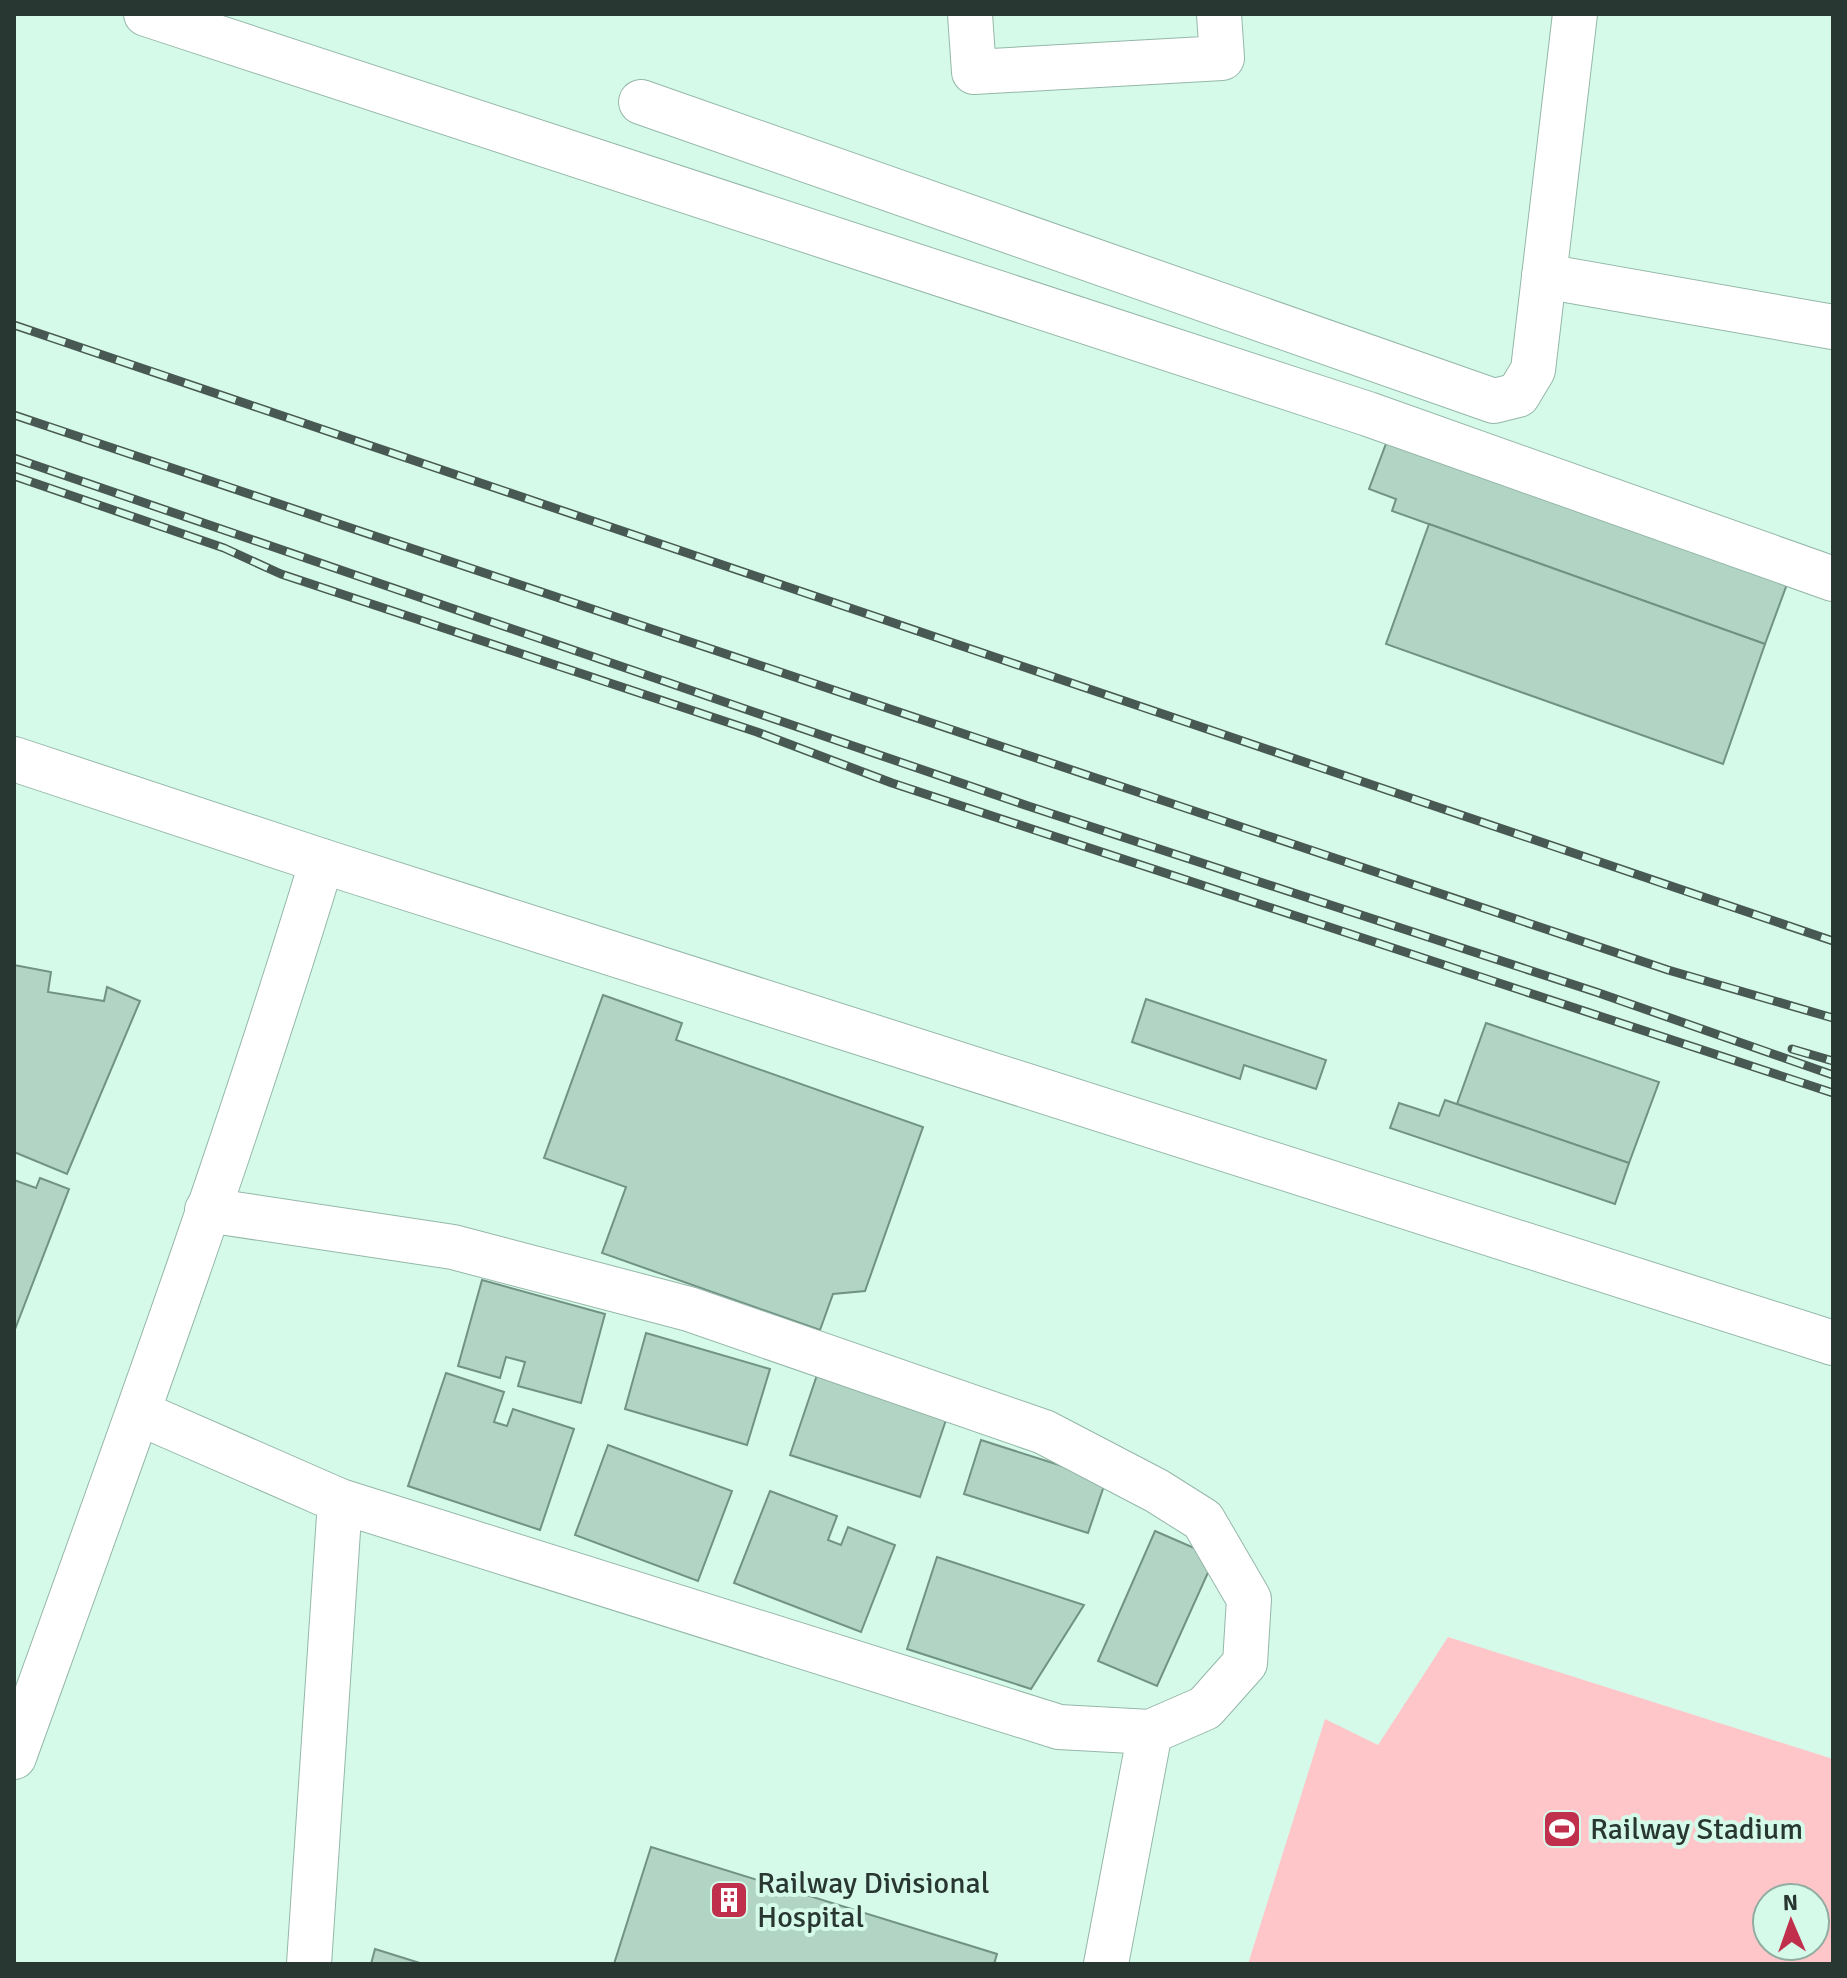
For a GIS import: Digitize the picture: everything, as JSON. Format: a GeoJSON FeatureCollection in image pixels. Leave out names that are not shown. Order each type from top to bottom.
{"type":"FeatureCollection","features":[{"type":"Feature","properties":{"kind":"street"},"geometry":{"type":"LineString","coordinates":[[146,14],[1368,414],[1833,579]]}},
{"type":"Feature","properties":{"kind":"street"},"geometry":{"type":"LineString","coordinates":[[970,14],[974,72],[1222,58],[1219,14]]}},
{"type":"Feature","properties":{"kind":"street"},"geometry":{"type":"LineString","coordinates":[[641,102],[1494,401],[1518,395],[1533,370],[1575,14]]}},
{"type":"Feature","properties":{"kind":"street"},"geometry":{"type":"LineString","coordinates":[[1544,276],[1833,327]]}},
{"type":"Feature","properties":{"kind":"street"},"geometry":{"type":"LineString","coordinates":[[14,759],[322,861],[1833,1343]]}},
{"type":"Feature","properties":{"kind":"street"},"geometry":{"type":"LineString","coordinates":[[14,1757],[139,1413],[277,1007],[322,861]]}},
{"type":"Feature","properties":{"kind":"street"},"geometry":{"type":"LineString","coordinates":[[139,1413],[340,1501],[1059,1727],[1150,1732],[1205,1708],[1245,1663],[1249,1599],[1203,1520],[1157,1491],[1044,1432],[689,1309],[453,1247],[207,1210]]}},
{"type":"Feature","properties":{"kind":"street"},"geometry":{"type":"LineString","coordinates":[[309,1964],[340,1501]]}},
{"type":"Feature","properties":{"kind":"street"},"geometry":{"type":"LineString","coordinates":[[1106,1964],[1150,1732]]}},
{"type":"Feature","properties":{"kind":"shaded area","name":"Railway Stadium"},"geometry":{"type":"Polygon","coordinates":[[[1448,1637],[1833,1759],[1833,1964],[1248,1964],[1325,1719],[1378,1745],[1448,1637]]]}},
{"type":"Feature","properties":{"kind":"building"},"geometry":{"type":"Polygon","coordinates":[[[1387,441],[1787,584],[1765,644],[1392,511],[1396,499],[1369,489],[1387,441]]]}},
{"type":"Feature","properties":{"kind":"building"},"geometry":{"type":"Polygon","coordinates":[[[1429,524],[1765,644],[1723,764],[1386,644],[1429,524]]]}},
{"type":"Feature","properties":{"kind":"building"},"geometry":{"type":"Polygon","coordinates":[[[14,965],[51,972],[48,992],[104,1001],[107,987],[140,1001],[67,1174],[14,1152],[14,965]]]}},
{"type":"Feature","properties":{"kind":"building"},"geometry":{"type":"Polygon","coordinates":[[[603,995],[682,1023],[676,1040],[923,1127],[865,1291],[833,1294],[820,1330],[602,1253],[626,1187],[544,1158],[603,995]]]}},
{"type":"Feature","properties":{"kind":"building"},"geometry":{"type":"Polygon","coordinates":[[[1146,999],[1326,1060],[1316,1089],[1244,1065],[1240,1079],[1132,1042],[1146,999]]]}},
{"type":"Feature","properties":{"kind":"building"},"geometry":{"type":"Polygon","coordinates":[[[1486,1023],[1659,1082],[1629,1163],[1457,1104],[1486,1023]]]}},
{"type":"Feature","properties":{"kind":"building"},"geometry":{"type":"Polygon","coordinates":[[[1445,1100],[1629,1163],[1615,1204],[1390,1128],[1399,1103],[1439,1116],[1445,1100]]]}},
{"type":"Feature","properties":{"kind":"building"},"geometry":{"type":"Polygon","coordinates":[[[40,1178],[69,1189],[14,1332],[14,1180],[36,1188],[40,1178]]]}},
{"type":"Feature","properties":{"kind":"building"},"geometry":{"type":"Polygon","coordinates":[[[482,1280],[605,1314],[581,1403],[518,1386],[525,1362],[506,1357],[500,1378],[458,1366],[482,1280]]]}},
{"type":"Feature","properties":{"kind":"building"},"geometry":{"type":"Polygon","coordinates":[[[646,1333],[770,1369],[747,1445],[625,1409],[646,1333]]]}},
{"type":"Feature","properties":{"kind":"building"},"geometry":{"type":"Polygon","coordinates":[[[446,1373],[504,1392],[494,1422],[507,1426],[513,1409],[574,1429],[540,1530],[408,1486],[446,1373]]]}},
{"type":"Feature","properties":{"kind":"building"},"geometry":{"type":"Polygon","coordinates":[[[817,1375],[947,1417],[920,1497],[790,1455],[817,1375]]]}},
{"type":"Feature","properties":{"kind":"building"},"geometry":{"type":"Polygon","coordinates":[[[981,1440],[1106,1480],[1088,1533],[964,1494],[981,1440]]]}},
{"type":"Feature","properties":{"kind":"building"},"geometry":{"type":"Polygon","coordinates":[[[608,1445],[732,1491],[698,1581],[575,1535],[608,1445]]]}},
{"type":"Feature","properties":{"kind":"building"},"geometry":{"type":"Polygon","coordinates":[[[770,1491],[837,1516],[828,1540],[841,1545],[848,1527],[895,1545],[861,1632],[734,1583],[770,1491]]]}},
{"type":"Feature","properties":{"kind":"building"},"geometry":{"type":"Polygon","coordinates":[[[1155,1531],[1215,1557],[1157,1686],[1098,1661],[1155,1531]]]}},
{"type":"Feature","properties":{"kind":"building"},"geometry":{"type":"Polygon","coordinates":[[[937,1557],[1084,1605],[1031,1689],[907,1649],[937,1557]]]}},
{"type":"Feature","properties":{"kind":"building","name":"Railway Divisional Hospital"},"geometry":{"type":"Polygon","coordinates":[[[651,1847],[997,1954],[994,1964],[614,1964],[651,1847]]]}},
{"type":"Feature","properties":{"kind":"building"},"geometry":{"type":"Polygon","coordinates":[[[375,1949],[423,1964],[371,1964],[375,1949]]]}},
{"type":"Feature","properties":{"kind":"railway"},"geometry":{"type":"LineString","coordinates":[[14,325],[1833,941]]}},
{"type":"Feature","properties":{"kind":"railway"},"geometry":{"type":"LineString","coordinates":[[14,415],[1668,970],[1833,1018]]}},
{"type":"Feature","properties":{"kind":"railway"},"geometry":{"type":"LineString","coordinates":[[14,458],[1028,806],[1596,992],[1833,1075]]}},
{"type":"Feature","properties":{"kind":"railway"},"geometry":{"type":"LineString","coordinates":[[14,476],[224,548],[281,574],[757,732],[892,783],[1833,1093]]}},
{"type":"Feature","properties":{"kind":"railway"},"geometry":{"type":"LineString","coordinates":[[1792,1049],[1833,1061]]}},
{"type":"Feature","properties":{"kind":"place","name":"Railway Stadium"},"geometry":{"type":"Point","coordinates":[1562,1829]}},
{"type":"Feature","properties":{"kind":"place","name":"Railway Divisional Hospital"},"geometry":{"type":"Point","coordinates":[729,1900]}}]}
